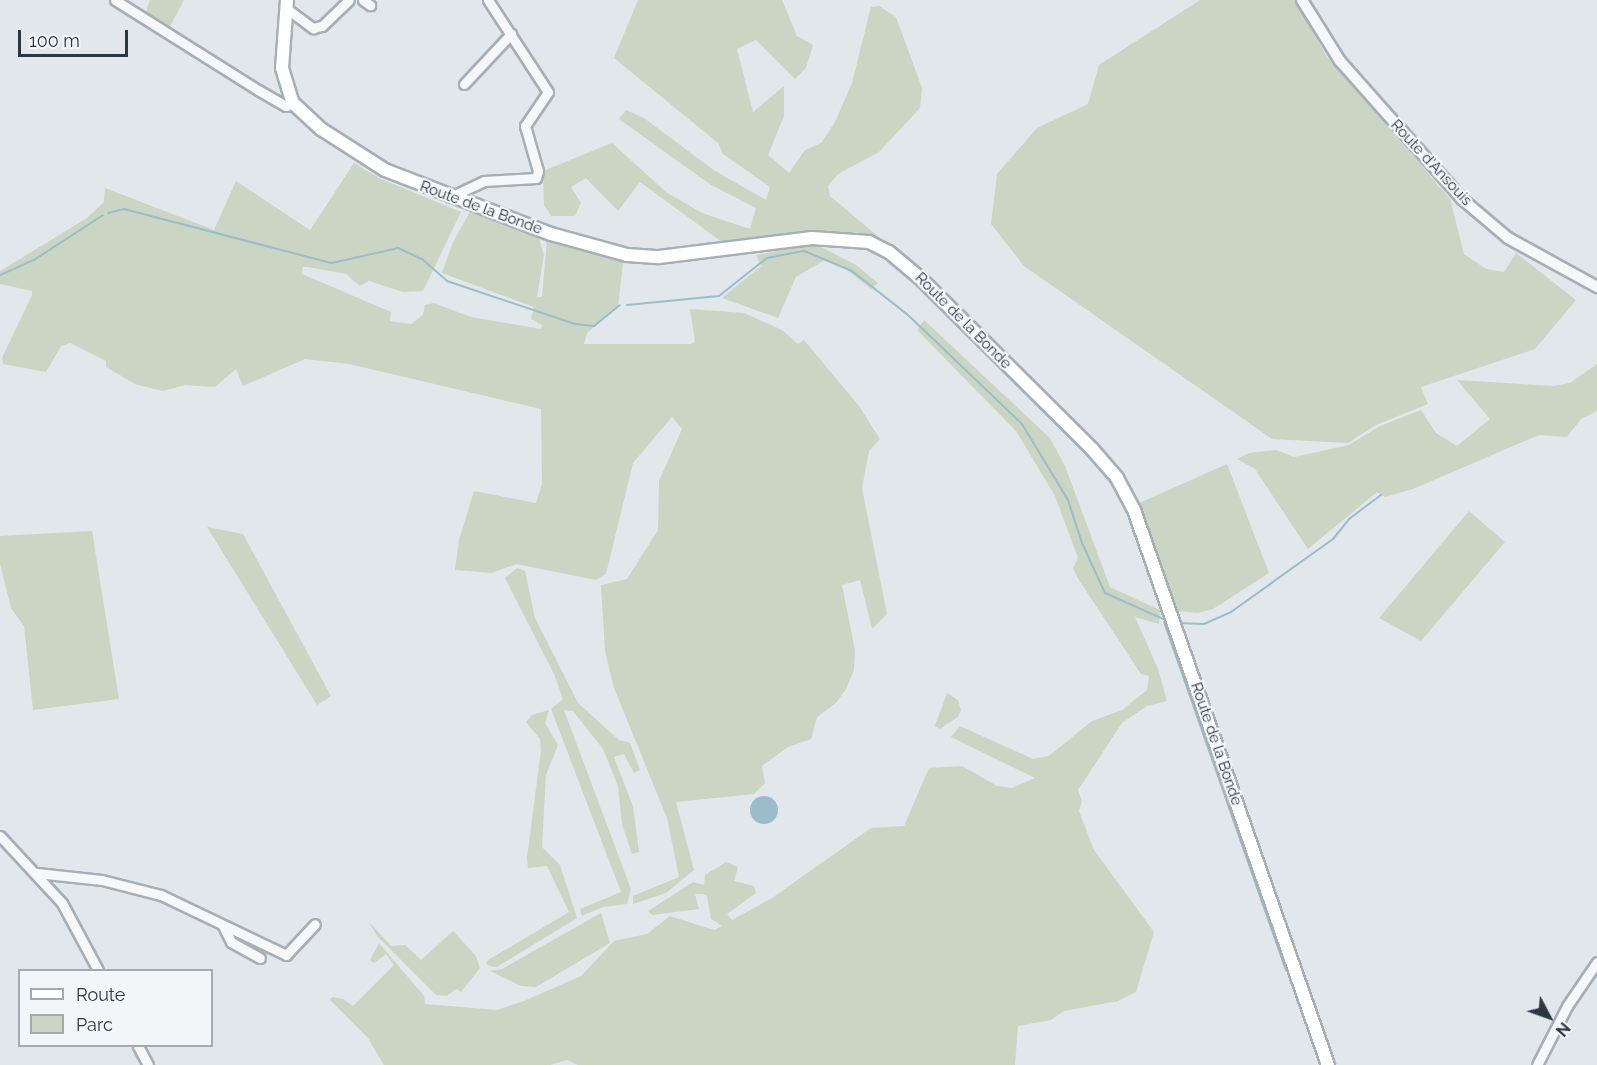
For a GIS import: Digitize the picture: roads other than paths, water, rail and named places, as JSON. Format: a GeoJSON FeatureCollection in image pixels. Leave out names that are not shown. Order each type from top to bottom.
{"type":"FeatureCollection","features":[{"type":"Feature","properties":{"kind":"main road","name":"Route de la Bonde"},"geometry":{"type":"LineString","coordinates":[[287,4],[282,68],[287,90],[293,102],[321,129],[367,159],[450,197],[588,246],[627,255],[659,257],[841,237],[869,242],[889,252],[1084,440],[1117,478],[1134,510],[1328,1065]]}},
{"type":"Feature","properties":{"kind":"street"},"geometry":{"type":"LineString","coordinates":[[115,0],[163,33],[286,106],[293,102]]}},
{"type":"Feature","properties":{"kind":"street"},"geometry":{"type":"LineString","coordinates":[[287,4],[313,28],[322,26],[349,0]]}},
{"type":"Feature","properties":{"kind":"street"},"geometry":{"type":"LineString","coordinates":[[450,197],[484,181],[536,178],[538,171],[525,126],[548,93],[488,0]]}},
{"type":"Feature","properties":{"kind":"street","name":"Route d'Ansouis"},"geometry":{"type":"LineString","coordinates":[[1302,0],[1340,61],[1462,199],[1508,238],[1597,287]]}},
{"type":"Feature","properties":{"kind":"street"},"geometry":{"type":"LineString","coordinates":[[464,84],[510,34]]}},
{"type":"Feature","properties":{"kind":"street"},"geometry":{"type":"LineString","coordinates":[[278,101],[287,90]]}},
{"type":"Feature","properties":{"kind":"street"},"geometry":{"type":"LineString","coordinates":[[0,836],[37,873],[62,903],[97,969]]}},
{"type":"Feature","properties":{"kind":"street"},"geometry":{"type":"LineString","coordinates":[[37,873],[134,886],[168,898],[286,955],[315,924]]}},
{"type":"Feature","properties":{"kind":"street"},"geometry":{"type":"LineString","coordinates":[[223,926],[231,942],[260,958]]}},
{"type":"Feature","properties":{"kind":"street"},"geometry":{"type":"LineString","coordinates":[[1537,1065],[1568,1006],[1597,962]]}},
{"type":"Feature","properties":{"kind":"street"},"geometry":{"type":"LineString","coordinates":[[139,1047],[148,1065]]}},
{"type":"Feature","properties":{"kind":"water"},"geometry":{"type":"Polygon","coordinates":[[[764,796],[774,800],[778,810],[774,820],[764,824],[754,820],[750,810],[754,800],[764,796]]]}},
{"type":"Feature","properties":{"kind":"waterway"},"geometry":{"type":"LineString","coordinates":[[108,213],[124,209],[332,263],[398,248],[422,259],[447,281],[575,324],[594,326],[620,305]]}},
{"type":"Feature","properties":{"kind":"waterway"},"geometry":{"type":"LineString","coordinates":[[0,275],[34,260],[103,215]]}},
{"type":"Feature","properties":{"kind":"waterway"},"geometry":{"type":"LineString","coordinates":[[627,305],[719,296],[767,258],[804,251],[852,271],[908,315],[1022,424],[1068,500],[1082,543],[1105,593],[1170,622]]}},
{"type":"Feature","properties":{"kind":"waterway"},"geometry":{"type":"LineString","coordinates":[[1178,623],[1204,624],[1231,612],[1333,539],[1349,519],[1381,495]]}},
{"type":"Feature","properties":{"kind":"waterway"},"geometry":{"type":"LineString","coordinates":[[1164,622],[1286,970]]}}]}
